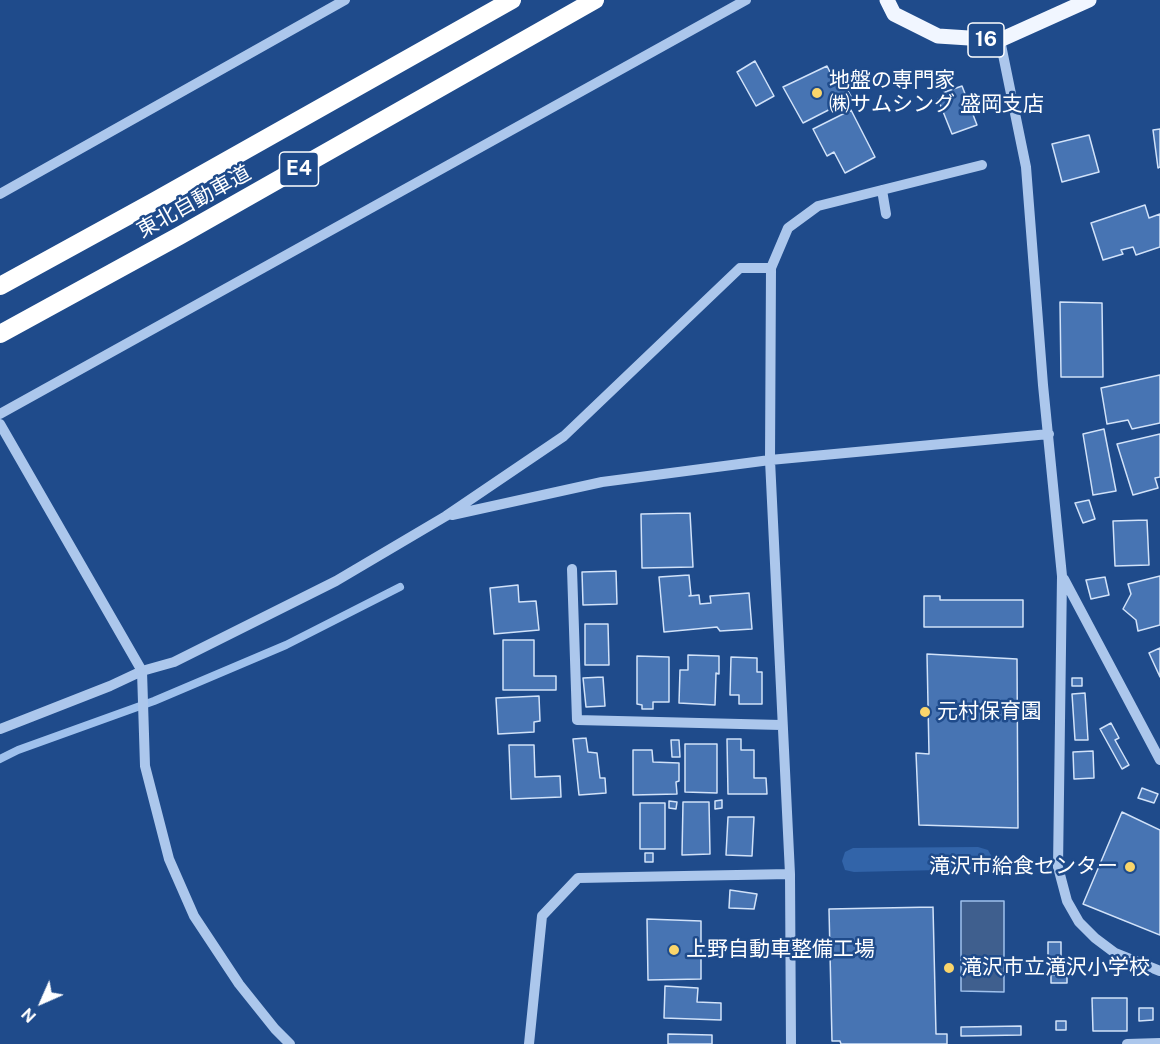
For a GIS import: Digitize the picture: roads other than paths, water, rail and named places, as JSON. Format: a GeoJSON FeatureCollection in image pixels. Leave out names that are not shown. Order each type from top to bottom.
{"type":"FeatureCollection","features":[{"type":"Feature","properties":{"kind":"highway","name":"東北自動車道"},"geometry":{"type":"LineString","coordinates":[[0,286],[337,100],[512,0]]}},
{"type":"Feature","properties":{"kind":"highway","name":"東北自動車道"},"geometry":{"type":"LineString","coordinates":[[0,334],[200,225],[596,0]]}},
{"type":"Feature","properties":{"kind":"main road","name":"16"},"geometry":{"type":"LineString","coordinates":[[887,0],[894,14],[938,36],[1000,40],[1089,0]]}},
{"type":"Feature","properties":{"kind":"street"},"geometry":{"type":"LineString","coordinates":[[0,194],[345,0]]}},
{"type":"Feature","properties":{"kind":"street"},"geometry":{"type":"LineString","coordinates":[[0,414],[746,0]]}},
{"type":"Feature","properties":{"kind":"street"},"geometry":{"type":"LineString","coordinates":[[1000,40],[1026,167],[1043,385],[1062,576],[1058,867],[1067,901],[1079,922],[1115,953],[1160,971]]}},
{"type":"Feature","properties":{"kind":"street"},"geometry":{"type":"LineString","coordinates":[[791,1044],[790,874],[770,460],[771,268],[788,228],[818,206],[982,165]]}},
{"type":"Feature","properties":{"kind":"street"},"geometry":{"type":"LineString","coordinates":[[882,190],[886,214]]}},
{"type":"Feature","properties":{"kind":"street"},"geometry":{"type":"LineString","coordinates":[[0,729],[142,671],[174,663],[336,581],[446,516],[564,436],[740,268],[771,268]]}},
{"type":"Feature","properties":{"kind":"street"},"geometry":{"type":"LineString","coordinates":[[0,424],[142,671],[145,766],[169,859],[194,916],[239,984],[290,1044]]}},
{"type":"Feature","properties":{"kind":"street"},"geometry":{"type":"LineString","coordinates":[[446,516],[602,483],[770,460],[1049,435]]}},
{"type":"Feature","properties":{"kind":"street"},"geometry":{"type":"LineString","coordinates":[[572,569],[577,720],[781,725]]}},
{"type":"Feature","properties":{"kind":"street"},"geometry":{"type":"LineString","coordinates":[[1062,576],[1160,760]]}},
{"type":"Feature","properties":{"kind":"street"},"geometry":{"type":"LineString","coordinates":[[529,1044],[542,916],[578,878],[790,874]]}},
{"type":"Feature","properties":{"kind":"street"},"geometry":{"type":"LineString","coordinates":[[1127,1044],[1160,1043]]}},
{"type":"Feature","properties":{"kind":"waterway"},"geometry":{"type":"LineString","coordinates":[[0,759],[18,750],[154,701],[286,645],[400,587]]}},
{"type":"Feature","properties":{"kind":"place","name":"地盤の専門家 ㈱サムシング 盛岡支店"},"geometry":{"type":"Point","coordinates":[817,93]}},
{"type":"Feature","properties":{"kind":"place","name":"元村保育園"},"geometry":{"type":"Point","coordinates":[925,712]}},
{"type":"Feature","properties":{"kind":"place","name":"滝沢市給食センター"},"geometry":{"type":"Point","coordinates":[1130,867]}},
{"type":"Feature","properties":{"kind":"place","name":"上野自動車整備工場"},"geometry":{"type":"Point","coordinates":[674,950]}},
{"type":"Feature","properties":{"kind":"place","name":"滝沢市立滝沢小学校"},"geometry":{"type":"Point","coordinates":[949,968]}}]}
